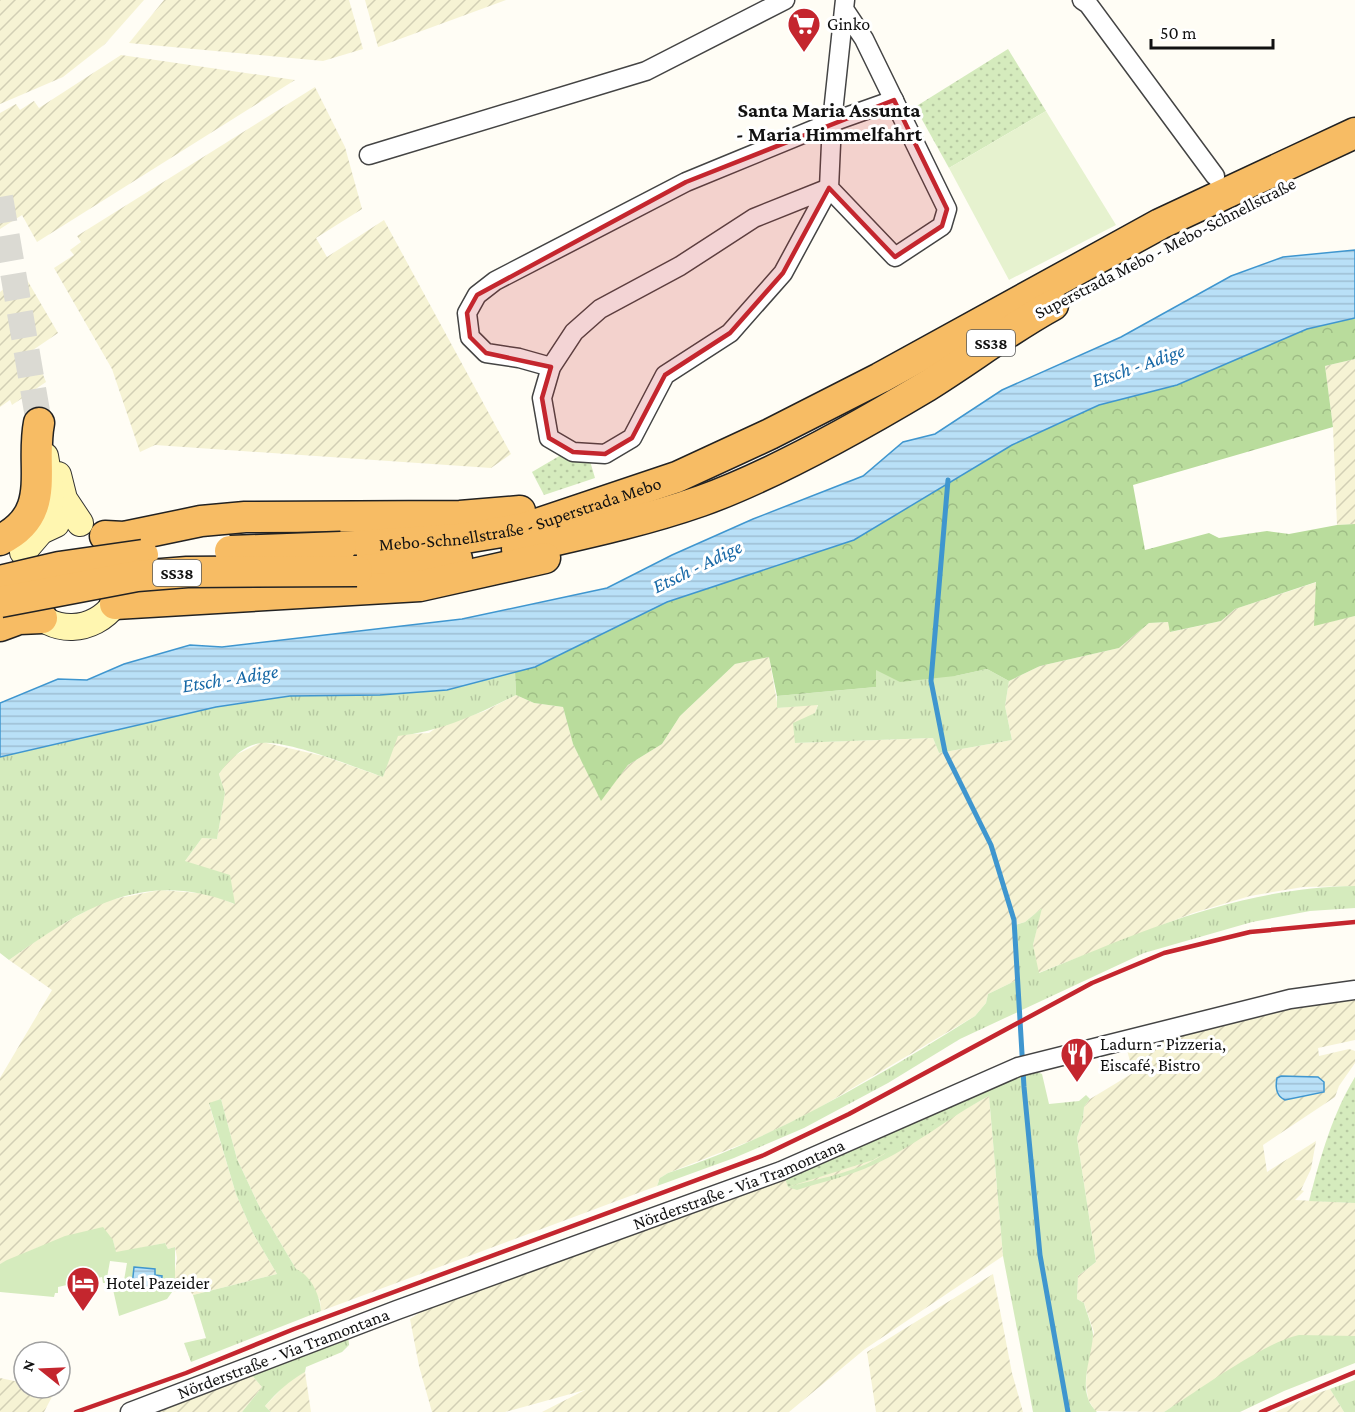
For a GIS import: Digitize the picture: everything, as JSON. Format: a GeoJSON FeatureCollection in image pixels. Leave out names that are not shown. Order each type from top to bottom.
{"type":"FeatureCollection","features":[{"type":"Feature","properties":{"kind":"highway","name":"Superstrada Mebo - Mebo-Schnellstraße"},"geometry":{"type":"LineString","coordinates":[[1001,310],[1160,224],[1355,133]]}},
{"type":"Feature","properties":{"kind":"highway","name":"Superstrada Mebo - Mebo-Schnellstraße"},"geometry":{"type":"LineString","coordinates":[[624,525],[702,500],[792,460],[927,386],[1026,320],[1056,303],[1167,243],[1355,152]]}},
{"type":"Feature","properties":{"kind":"highway","name":"Mebo-Schnellstraße - Superstrada Mebo"},"geometry":{"type":"LineString","coordinates":[[0,581],[59,567],[134,555],[349,559],[525,528],[677,477],[770,435],[880,378],[1001,310]]}},
{"type":"Feature","properties":{"kind":"highway"},"geometry":{"type":"LineString","coordinates":[[16,546],[24,520],[36,499],[39,481],[34,445],[39,423]]}},
{"type":"Feature","properties":{"kind":"highway"},"geometry":{"type":"LineString","coordinates":[[93,529],[124,537],[201,521],[245,517],[460,516],[565,504],[597,505]]}},
{"type":"Feature","properties":{"kind":"highway","name":"Mebo-Schnellstraße - Superstrada Mebo"},"geometry":{"type":"LineString","coordinates":[[0,626],[19,619],[23,608],[137,576],[349,559],[510,550],[624,525]]}},
{"type":"Feature","properties":{"kind":"highway"},"geometry":{"type":"LineString","coordinates":[[115,604],[420,586],[525,564],[590,546],[624,525]]}},
{"type":"Feature","properties":{"kind":"main road"},"geometry":{"type":"LineString","coordinates":[[39,423],[51,439],[64,499],[93,529]]}},
{"type":"Feature","properties":{"kind":"main road"},"geometry":{"type":"LineString","coordinates":[[16,546],[52,497],[39,423]]}},
{"type":"Feature","properties":{"kind":"main road"},"geometry":{"type":"LineString","coordinates":[[16,546],[57,524],[93,529]]}},
{"type":"Feature","properties":{"kind":"main road"},"geometry":{"type":"LineString","coordinates":[[23,608],[58,626],[82,626],[99,620],[115,604]]}},
{"type":"Feature","properties":{"kind":"street"},"geometry":{"type":"LineString","coordinates":[[369,155],[646,71],[785,0]]}},
{"type":"Feature","properties":{"kind":"street"},"geometry":{"type":"LineString","coordinates":[[1082,0],[1088,4],[1215,176]]}},
{"type":"Feature","properties":{"kind":"street"},"geometry":{"type":"LineString","coordinates":[[829,188],[895,257],[942,226],[947,209],[864,39],[844,4]]}},
{"type":"Feature","properties":{"kind":"street"},"geometry":{"type":"LineString","coordinates":[[829,188],[754,218],[680,266],[600,309],[574,332],[551,367],[542,398],[549,438],[573,452],[605,454],[632,438],[665,375],[730,333],[783,273],[829,188],[832,122],[844,4]]}},
{"type":"Feature","properties":{"kind":"street"},"geometry":{"type":"LineString","coordinates":[[551,367],[519,358],[486,353],[470,338],[467,313],[477,295],[495,280],[686,182],[832,122],[894,100]]}},
{"type":"Feature","properties":{"kind":"street","name":"Nörderstraße - Via Tramontana"},"geometry":{"type":"LineString","coordinates":[[130,1412],[397,1310],[781,1171],[1026,1065],[1290,999],[1355,990]]}},
{"type":"Feature","properties":{"kind":"highlighted area"},"geometry":{"type":"Polygon","coordinates":[[[894,100],[947,209],[942,226],[895,257],[829,188],[783,273],[730,333],[665,375],[632,438],[605,454],[573,452],[549,438],[542,398],[551,367],[486,353],[470,337],[467,313],[477,295],[686,182],[894,100]]]}},
{"type":"Feature","properties":{"kind":"shaded area"},"geometry":{"type":"Polygon","coordinates":[[[0,0],[144,0],[105,44],[63,77],[0,104],[0,0]]]}},
{"type":"Feature","properties":{"kind":"shaded area"},"geometry":{"type":"Polygon","coordinates":[[[164,0],[349,0],[363,49],[323,61],[129,43],[164,0]]]}},
{"type":"Feature","properties":{"kind":"shaded area"},"geometry":{"type":"Polygon","coordinates":[[[365,0],[506,0],[378,47],[365,0]]]}},
{"type":"Feature","properties":{"kind":"shaded area"},"geometry":{"type":"Polygon","coordinates":[[[121,55],[295,80],[37,242],[22,215],[0,229],[0,113],[16,104],[20,110],[34,101],[39,108],[121,55]]]}},
{"type":"Feature","properties":{"kind":"shaded area"},"geometry":{"type":"Polygon","coordinates":[[[315,87],[345,147],[362,209],[316,238],[327,257],[384,220],[511,454],[491,468],[155,445],[140,452],[112,369],[54,268],[74,255],[70,250],[81,242],[77,236],[315,87]]]}},
{"type":"Feature","properties":{"kind":"shaded area"},"geometry":{"type":"Polygon","coordinates":[[[23,273],[58,333],[33,350],[46,382],[12,405],[10,400],[0,407],[0,292],[23,273]]]}},
{"type":"Feature","properties":{"kind":"shaded area"},"geometry":{"type":"Polygon","coordinates":[[[1355,359],[1355,524],[1337,525],[1333,427],[1325,366],[1355,359]]]}},
{"type":"Feature","properties":{"kind":"shaded area"},"geometry":{"type":"Polygon","coordinates":[[[1317,582],[1315,625],[1355,616],[1355,886],[1303,887],[1250,896],[1193,913],[1038,973],[1033,945],[1041,909],[1025,922],[1014,925],[1017,980],[988,994],[986,1003],[975,1016],[812,1112],[758,1138],[668,1173],[660,1178],[657,1186],[321,1311],[320,1300],[296,1269],[260,1208],[237,1159],[221,1099],[209,1104],[236,1194],[253,1233],[277,1274],[193,1295],[189,1290],[172,1292],[177,1258],[175,1247],[168,1249],[165,1243],[116,1253],[113,1240],[39,1247],[0,1264],[0,1078],[52,990],[9,960],[47,933],[104,901],[160,890],[210,894],[234,904],[185,861],[202,838],[217,839],[225,793],[219,774],[229,758],[262,742],[323,756],[383,777],[397,735],[429,733],[437,727],[485,711],[516,695],[534,703],[563,707],[573,744],[601,800],[628,765],[662,744],[680,716],[735,664],[769,657],[778,708],[818,704],[815,713],[805,720],[795,743],[933,738],[939,753],[1012,740],[1005,706],[1009,681],[1040,666],[1119,648],[1149,623],[1168,622],[1171,632],[1221,621],[1235,609],[1317,582]]]}},
{"type":"Feature","properties":{"kind":"shaded area"},"geometry":{"type":"Polygon","coordinates":[[[1355,997],[1355,1040],[1318,1048],[1319,1056],[1349,1049],[1355,1051],[1355,1063],[1339,1086],[1335,1097],[1263,1145],[1267,1172],[1316,1141],[1311,1169],[1301,1190],[1304,1191],[1295,1200],[1355,1203],[1355,1336],[1340,1337],[1246,1361],[1164,1412],[1095,1411],[1088,1399],[1086,1384],[1087,1364],[1094,1332],[1084,1303],[1077,1299],[1078,1276],[1096,1262],[1077,1138],[1084,1107],[1090,1099],[1133,1073],[1127,1050],[1136,1045],[1292,1007],[1355,997]]]}},
{"type":"Feature","properties":{"kind":"shaded area"},"geometry":{"type":"Polygon","coordinates":[[[989,1096],[1003,1256],[865,1349],[789,1412],[542,1412],[585,1390],[505,1412],[432,1412],[419,1366],[410,1319],[419,1313],[550,1261],[961,1111],[989,1096]]]}},
{"type":"Feature","properties":{"kind":"shaded area"},"geometry":{"type":"Polygon","coordinates":[[[993,1274],[1012,1373],[1023,1412],[876,1412],[867,1352],[993,1274]]]}},
{"type":"Feature","properties":{"kind":"shaded area"},"geometry":{"type":"Polygon","coordinates":[[[305,1372],[311,1412],[271,1412],[265,1406],[290,1380],[305,1372]]]}},
{"type":"Feature","properties":{"kind":"shaded area"},"geometry":{"type":"Polygon","coordinates":[[[250,1373],[262,1387],[242,1412],[154,1412],[250,1373]]]}},
{"type":"Feature","properties":{"kind":"shaded area"},"geometry":{"type":"Polygon","coordinates":[[[0,1378],[12,1380],[12,1400],[50,1400],[44,1412],[0,1412],[0,1378]]]}},
{"type":"Feature","properties":{"kind":"shaded area"},"geometry":{"type":"Polygon","coordinates":[[[1330,1389],[1344,1412],[1275,1412],[1315,1394],[1330,1389]]]}},
{"type":"Feature","properties":{"kind":"green space"},"geometry":{"type":"Polygon","coordinates":[[[1008,49],[1046,111],[949,168],[915,107],[1008,49]]]}},
{"type":"Feature","properties":{"kind":"green space"},"geometry":{"type":"Polygon","coordinates":[[[1046,111],[1116,225],[1009,280],[949,168],[1046,111]]]}},
{"type":"Feature","properties":{"kind":"green space"},"geometry":{"type":"Polygon","coordinates":[[[1355,318],[1355,359],[1325,366],[1333,427],[1133,485],[1145,550],[1209,533],[1219,538],[1267,531],[1289,534],[1355,524],[1355,616],[1314,626],[1316,582],[1235,609],[1221,621],[1170,632],[1168,622],[1149,623],[1119,648],[1040,666],[1009,681],[987,669],[955,676],[900,682],[876,670],[876,687],[777,696],[769,657],[735,664],[680,716],[662,744],[628,765],[601,801],[573,744],[563,707],[534,703],[516,695],[515,672],[535,667],[666,602],[854,540],[1012,445],[1099,405],[1177,385],[1307,329],[1355,318]]]}},
{"type":"Feature","properties":{"kind":"green space"},"geometry":{"type":"Polygon","coordinates":[[[561,455],[590,461],[595,478],[544,495],[532,472],[561,455]]]}},
{"type":"Feature","properties":{"kind":"green space"},"geometry":{"type":"Polygon","coordinates":[[[876,669],[955,676],[987,669],[1009,681],[1005,706],[1012,740],[939,753],[933,738],[795,743],[793,723],[815,713],[818,705],[777,708],[777,696],[876,687],[876,669]]]}},
{"type":"Feature","properties":{"kind":"green space"},"geometry":{"type":"Polygon","coordinates":[[[515,672],[516,695],[458,721],[429,731],[398,736],[383,777],[323,756],[274,743],[255,744],[237,754],[219,774],[225,793],[217,839],[202,838],[185,861],[230,875],[235,904],[202,894],[171,890],[143,892],[115,899],[89,910],[63,924],[9,960],[0,953],[0,757],[216,707],[290,696],[380,695],[447,690],[515,672]]]}},
{"type":"Feature","properties":{"kind":"green space"},"geometry":{"type":"Polygon","coordinates":[[[1355,886],[1355,908],[1310,911],[1252,922],[1144,953],[960,1039],[888,1083],[804,1128],[734,1158],[657,1186],[660,1178],[668,1173],[749,1142],[826,1104],[975,1016],[986,1003],[988,994],[1017,980],[1015,925],[1025,922],[1042,908],[1033,945],[1039,973],[1155,927],[1231,903],[1271,894],[1355,886]]]}},
{"type":"Feature","properties":{"kind":"green space"},"geometry":{"type":"Polygon","coordinates":[[[1037,1072],[1042,1074],[1049,1104],[1079,1101],[1086,1095],[1090,1099],[1084,1107],[1077,1138],[1096,1262],[1078,1276],[1077,1299],[1084,1303],[1093,1332],[1086,1385],[1090,1404],[1097,1412],[1033,1412],[1003,1256],[989,1096],[903,1150],[873,1165],[797,1190],[788,1187],[866,1164],[973,1095],[994,1084],[1037,1072]]]}},
{"type":"Feature","properties":{"kind":"green space"},"geometry":{"type":"Polygon","coordinates":[[[1355,1077],[1355,1203],[1309,1201],[1333,1122],[1355,1077]]]}},
{"type":"Feature","properties":{"kind":"green space"},"geometry":{"type":"Polygon","coordinates":[[[988,1088],[915,1137],[873,1160],[788,1187],[784,1176],[988,1088]]]}},
{"type":"Feature","properties":{"kind":"green space"},"geometry":{"type":"Polygon","coordinates":[[[221,1099],[237,1159],[260,1208],[296,1269],[306,1276],[314,1287],[321,1311],[191,1362],[184,1343],[206,1338],[193,1295],[277,1274],[253,1233],[236,1194],[209,1103],[221,1099]]]}},
{"type":"Feature","properties":{"kind":"green space"},"geometry":{"type":"Polygon","coordinates":[[[103,1227],[113,1240],[116,1252],[165,1243],[168,1249],[175,1247],[175,1288],[167,1299],[119,1316],[112,1285],[123,1286],[127,1263],[110,1261],[106,1283],[103,1283],[102,1277],[58,1287],[58,1293],[55,1293],[54,1297],[0,1292],[0,1264],[65,1236],[103,1227]]]}},
{"type":"Feature","properties":{"kind":"green space"},"geometry":{"type":"Polygon","coordinates":[[[1299,1335],[1355,1336],[1355,1363],[1284,1391],[1240,1412],[1164,1412],[1249,1357],[1267,1347],[1299,1335]]]}},
{"type":"Feature","properties":{"kind":"green space"},"geometry":{"type":"Polygon","coordinates":[[[348,1336],[349,1345],[342,1352],[306,1367],[305,1372],[274,1396],[265,1406],[271,1412],[242,1412],[262,1387],[250,1373],[348,1336]]]}},
{"type":"Feature","properties":{"kind":"green space"},"geometry":{"type":"Polygon","coordinates":[[[1355,1380],[1355,1412],[1344,1412],[1330,1389],[1355,1380]]]}},
{"type":"Feature","properties":{"kind":"water","name":"Etsch - Adige"},"geometry":{"type":"Polygon","coordinates":[[[1355,250],[1355,318],[1307,329],[1177,385],[1099,405],[1012,445],[854,540],[667,602],[535,667],[447,690],[380,695],[290,696],[216,707],[0,757],[0,703],[58,679],[87,680],[124,664],[190,645],[222,647],[462,619],[607,588],[672,555],[753,519],[863,476],[903,442],[935,434],[1002,390],[1121,337],[1231,276],[1283,257],[1355,250]]]}},
{"type":"Feature","properties":{"kind":"water"},"geometry":{"type":"Polygon","coordinates":[[[1281,1076],[1318,1077],[1324,1082],[1324,1092],[1285,1100],[1278,1094],[1276,1088],[1277,1078],[1281,1076]]]}},
{"type":"Feature","properties":{"kind":"water"},"geometry":{"type":"Polygon","coordinates":[[[134,1267],[155,1269],[155,1275],[162,1276],[161,1289],[132,1286],[134,1267]]]}},
{"type":"Feature","properties":{"kind":"waterway"},"geometry":{"type":"LineString","coordinates":[[948,480],[931,681],[945,752],[991,845],[1014,920],[1024,1087],[1040,1255],[1068,1412]]}},
{"type":"Feature","properties":{"kind":"tunnel"},"geometry":{"type":"LineString","coordinates":[[0,197],[39,423]]}},
{"type":"Feature","properties":{"kind":"railway"},"geometry":{"type":"LineString","coordinates":[[76,1412],[186,1373],[294,1329],[764,1155],[849,1114],[1092,983],[1164,953],[1250,932],[1355,922]]}},
{"type":"Feature","properties":{"kind":"railway"},"geometry":{"type":"LineString","coordinates":[[1261,1412],[1355,1372]]}},
{"type":"Feature","properties":{"kind":"place","name":"Ginko"},"geometry":{"type":"Point","coordinates":[804,53]}},
{"type":"Feature","properties":{"kind":"place","name":"Ladurn - Pizzeria, Eiscafé, Bistro"},"geometry":{"type":"Point","coordinates":[1077,1083]}},
{"type":"Feature","properties":{"kind":"place","name":"Hotel Pazeider"},"geometry":{"type":"Point","coordinates":[83,1312]}},
{"type":"Feature","properties":{"kind":"district","name":"Santa Maria Assunta - Maria Himmelfahrt"},"geometry":{"type":"Point","coordinates":[829,122]}}]}
